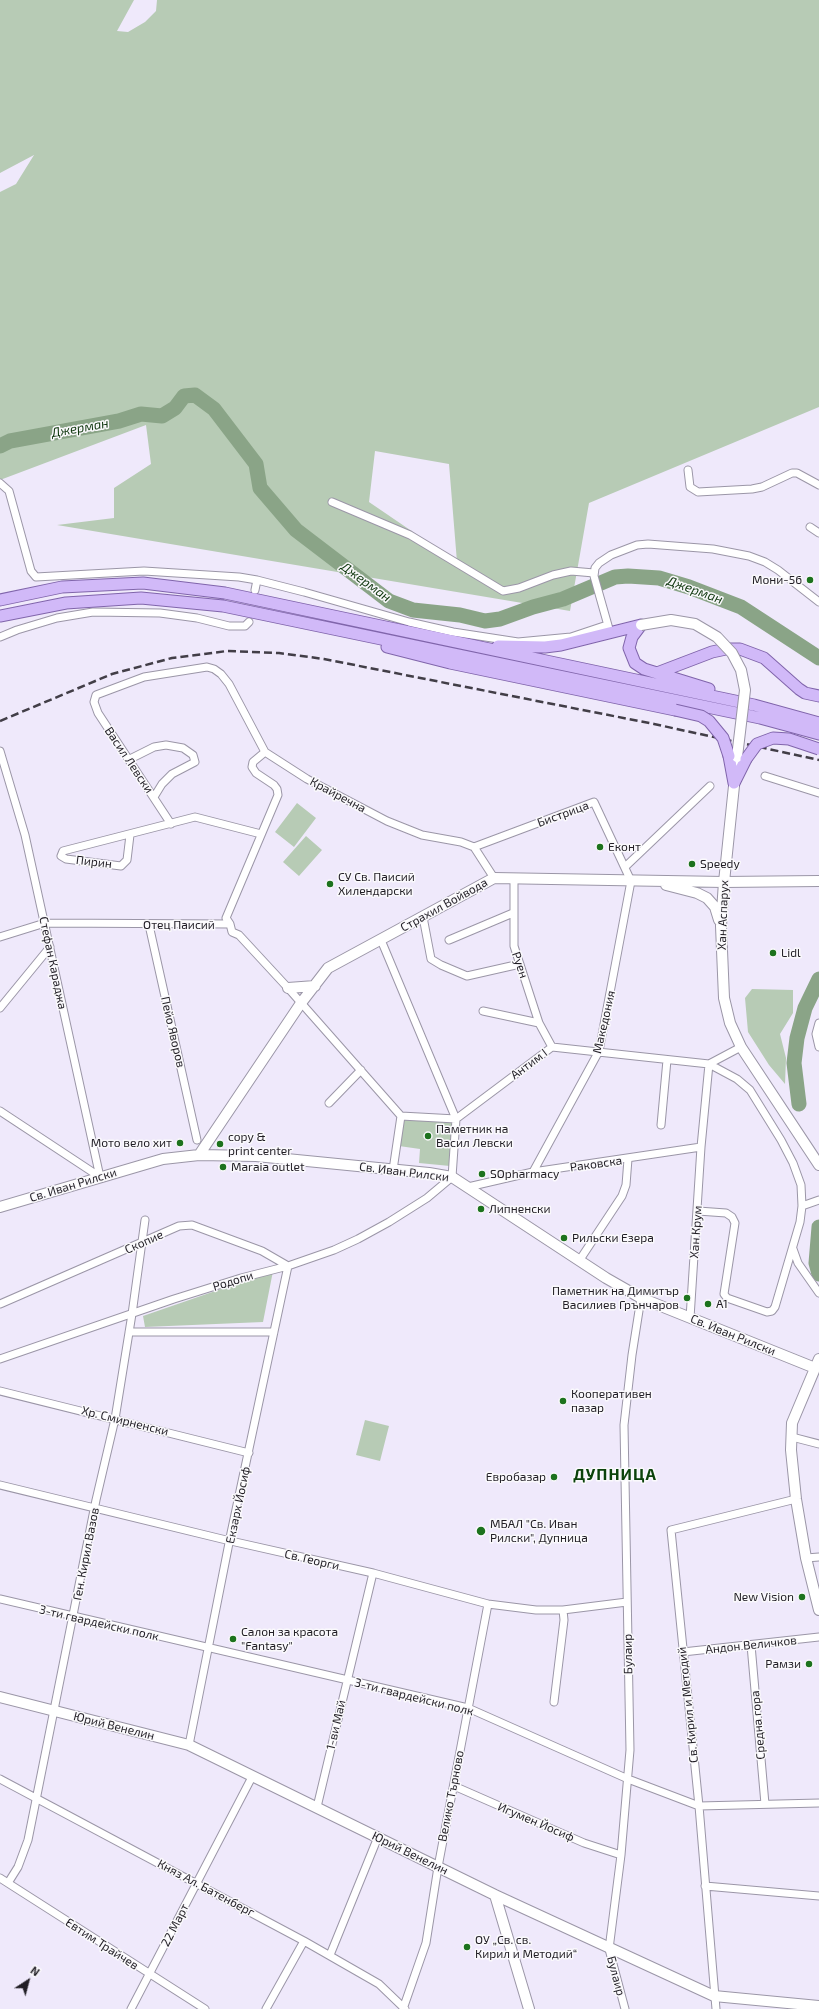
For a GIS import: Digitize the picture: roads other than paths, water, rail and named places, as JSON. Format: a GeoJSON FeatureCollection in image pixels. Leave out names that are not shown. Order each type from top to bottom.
{"type":"FeatureCollection","features":[{"type":"Feature","properties":{"kind":"main road"},"geometry":{"type":"LineString","coordinates":[[0,600],[62,587],[143,583],[225,593],[790,714]]}},
{"type":"Feature","properties":{"kind":"main road"},"geometry":{"type":"LineString","coordinates":[[0,616],[66,603],[142,598],[223,606],[760,718],[819,734]]}},
{"type":"Feature","properties":{"kind":"main road"},"geometry":{"type":"LineString","coordinates":[[287,619],[416,655],[701,716],[709,721],[720,733],[738,757],[734,783]]}},
{"type":"Feature","properties":{"kind":"main road"},"geometry":{"type":"LineString","coordinates":[[467,644],[545,647],[569,644],[609,630],[641,625]]}},
{"type":"Feature","properties":{"kind":"main road"},"geometry":{"type":"LineString","coordinates":[[629,648],[632,637],[641,625]]}},
{"type":"Feature","properties":{"kind":"main road"},"geometry":{"type":"LineString","coordinates":[[609,630],[629,648],[635,663],[644,669],[819,723]]}},
{"type":"Feature","properties":{"kind":"main road"},"geometry":{"type":"LineString","coordinates":[[657,673],[712,652],[726,649],[740,649],[764,658],[799,689],[819,696]]}},
{"type":"Feature","properties":{"kind":"main road"},"geometry":{"type":"LineString","coordinates":[[734,783],[738,757],[767,739],[789,739],[819,749]]}},
{"type":"Feature","properties":{"kind":"street"},"geometry":{"type":"LineString","coordinates":[[688,470],[690,487],[698,492],[762,487],[792,473],[797,473],[819,485]]}},
{"type":"Feature","properties":{"kind":"street"},"geometry":{"type":"LineString","coordinates":[[0,483],[9,491],[31,571],[36,577],[168,571],[257,580],[409,622],[453,632],[518,642],[571,637],[609,630],[594,575],[599,563],[619,551],[637,545],[648,544],[713,550],[749,556],[764,562],[819,602]]}},
{"type":"Feature","properties":{"kind":"street"},"geometry":{"type":"LineString","coordinates":[[332,502],[410,535],[503,592],[519,588],[553,575],[571,571],[594,575]]}},
{"type":"Feature","properties":{"kind":"street"},"geometry":{"type":"LineString","coordinates":[[810,527],[819,533]]}},
{"type":"Feature","properties":{"kind":"street"},"geometry":{"type":"LineString","coordinates":[[255,590],[257,580]]}},
{"type":"Feature","properties":{"kind":"street"},"geometry":{"type":"LineString","coordinates":[[0,637],[17,630],[57,618],[93,612],[160,612],[198,618],[229,626],[244,626],[249,622]]}},
{"type":"Feature","properties":{"kind":"street"},"geometry":{"type":"LineString","coordinates":[[641,625],[666,620],[695,624],[717,637],[732,653],[740,670],[745,690],[738,757]]}},
{"type":"Feature","properties":{"kind":"street","name":"Васил Левски"},"geometry":{"type":"LineString","coordinates":[[171,824],[130,759],[98,713],[94,702],[96,694],[144,677],[206,667],[214,669]]}},
{"type":"Feature","properties":{"kind":"street","name":"Крайречна"},"geometry":{"type":"LineString","coordinates":[[214,669],[229,684],[265,752],[307,779],[387,821],[422,835],[461,842],[474,847]]}},
{"type":"Feature","properties":{"kind":"street"},"geometry":{"type":"LineString","coordinates":[[130,759],[154,747],[166,745],[183,748],[196,759],[195,762],[172,774],[162,784],[154,796]]}},
{"type":"Feature","properties":{"kind":"street","name":"Стефан Караджа"},"geometry":{"type":"LineString","coordinates":[[0,751],[25,835],[100,1177]]}},
{"type":"Feature","properties":{"kind":"street","name":"Отец Паисий"},"geometry":{"type":"LineString","coordinates":[[230,924],[226,918],[278,795],[277,789],[274,785],[256,773],[252,767],[253,762],[265,752]]}},
{"type":"Feature","properties":{"kind":"street"},"geometry":{"type":"LineString","coordinates":[[765,776],[819,793]]}},
{"type":"Feature","properties":{"kind":"street","name":"Хан Аспарух"},"geometry":{"type":"LineString","coordinates":[[734,783],[721,926],[724,998],[730,1023],[741,1047],[818,1164]]}},
{"type":"Feature","properties":{"kind":"street"},"geometry":{"type":"LineString","coordinates":[[625,867],[710,786]]}},
{"type":"Feature","properties":{"kind":"street","name":"Бистрица"},"geometry":{"type":"LineString","coordinates":[[474,847],[594,802],[631,880]]}},
{"type":"Feature","properties":{"kind":"street","name":"Пирин"},"geometry":{"type":"LineString","coordinates":[[130,835],[127,860],[121,866],[66,859],[61,856],[63,851],[130,835],[195,817],[261,834]]}},
{"type":"Feature","properties":{"kind":"street"},"geometry":{"type":"LineString","coordinates":[[474,847],[494,878]]}},
{"type":"Feature","properties":{"kind":"street","name":"Страхил Войвода"},"geometry":{"type":"LineString","coordinates":[[199,1155],[301,1003],[328,968],[494,878],[724,882],[819,881]]}},
{"type":"Feature","properties":{"kind":"street","name":"Руен"},"geometry":{"type":"LineString","coordinates":[[514,878],[514,946],[539,1023],[552,1046]]}},
{"type":"Feature","properties":{"kind":"street","name":"Македония"},"geometry":{"type":"LineString","coordinates":[[532,1172],[599,1051],[631,880]]}},
{"type":"Feature","properties":{"kind":"street"},"geometry":{"type":"LineString","coordinates":[[649,881],[697,893],[707,898],[715,907],[721,926]]}},
{"type":"Feature","properties":{"kind":"street"},"geometry":{"type":"LineString","coordinates":[[449,940],[513,914]]}},
{"type":"Feature","properties":{"kind":"street"},"geometry":{"type":"LineString","coordinates":[[423,917],[431,959],[441,964],[467,976],[520,964]]}},
{"type":"Feature","properties":{"kind":"street","name":"Отец Паисий"},"geometry":{"type":"LineString","coordinates":[[0,937],[45,923],[149,925],[230,924]]}},
{"type":"Feature","properties":{"kind":"street"},"geometry":{"type":"LineString","coordinates":[[230,924],[232,932],[239,935],[288,988],[401,1116],[456,1119]]}},
{"type":"Feature","properties":{"kind":"street","name":"Пейо Яворов"},"geometry":{"type":"LineString","coordinates":[[149,925],[197,1140]]}},
{"type":"Feature","properties":{"kind":"street"},"geometry":{"type":"LineString","coordinates":[[381,940],[456,1119],[452,1177]]}},
{"type":"Feature","properties":{"kind":"street"},"geometry":{"type":"LineString","coordinates":[[0,1008],[50,948]]}},
{"type":"Feature","properties":{"kind":"street"},"geometry":{"type":"LineString","coordinates":[[288,988],[315,986]]}},
{"type":"Feature","properties":{"kind":"street"},"geometry":{"type":"LineString","coordinates":[[483,1011],[539,1023]]}},
{"type":"Feature","properties":{"kind":"street"},"geometry":{"type":"LineString","coordinates":[[819,1024],[816,1034],[819,1047]]}},
{"type":"Feature","properties":{"kind":"street","name":"Антим I"},"geometry":{"type":"LineString","coordinates":[[456,1119],[552,1046],[709,1064]]}},
{"type":"Feature","properties":{"kind":"street"},"geometry":{"type":"LineString","coordinates":[[709,1064],[741,1047]]}},
{"type":"Feature","properties":{"kind":"street"},"geometry":{"type":"LineString","coordinates":[[661,1125],[667,1060]]}},
{"type":"Feature","properties":{"kind":"street"},"geometry":{"type":"LineString","coordinates":[[698,1211],[726,1213],[732,1217],[735,1223],[724,1294],[727,1298],[767,1312],[772,1311],[775,1307],[805,1205],[801,1184],[798,1173],[781,1140],[750,1090],[737,1080],[709,1064]]}},
{"type":"Feature","properties":{"kind":"street","name":"Хан Крум"},"geometry":{"type":"LineString","coordinates":[[690,1318],[701,1147],[709,1064]]}},
{"type":"Feature","properties":{"kind":"street"},"geometry":{"type":"LineString","coordinates":[[329,1103],[361,1070]]}},
{"type":"Feature","properties":{"kind":"street"},"geometry":{"type":"LineString","coordinates":[[0,1111],[100,1177]]}},
{"type":"Feature","properties":{"kind":"street"},"geometry":{"type":"LineString","coordinates":[[393,1170],[401,1116]]}},
{"type":"Feature","properties":{"kind":"street","name":"Раковска"},"geometry":{"type":"LineString","coordinates":[[468,1186],[532,1172],[701,1147]]}},
{"type":"Feature","properties":{"kind":"street","name":"Св. Иван Рилски"},"geometry":{"type":"LineString","coordinates":[[0,1207],[163,1159],[199,1155],[256,1156],[452,1177],[468,1186],[579,1260],[642,1298],[690,1318],[818,1366]]}},
{"type":"Feature","properties":{"kind":"street"},"geometry":{"type":"LineString","coordinates":[[579,1260],[622,1196],[626,1185],[628,1159]]}},
{"type":"Feature","properties":{"kind":"street","name":"Родопи"},"geometry":{"type":"LineString","coordinates":[[0,1359],[241,1278],[288,1266],[334,1250],[358,1239],[427,1198],[452,1177]]}},
{"type":"Feature","properties":{"kind":"street"},"geometry":{"type":"LineString","coordinates":[[805,1205],[819,1200]]}},
{"type":"Feature","properties":{"kind":"street","name":"Ген. Кирил Вазов"},"geometry":{"type":"LineString","coordinates":[[8,1883],[18,1867],[28,1840],[37,1798],[95,1509],[115,1418],[143,1243],[145,1220]]}},
{"type":"Feature","properties":{"kind":"street","name":"Скопие"},"geometry":{"type":"LineString","coordinates":[[0,1304],[143,1243],[179,1226],[192,1225],[262,1251],[288,1266]]}},
{"type":"Feature","properties":{"kind":"street"},"geometry":{"type":"LineString","coordinates":[[793,1249],[798,1262],[819,1293]]}},
{"type":"Feature","properties":{"kind":"street","name":"Екзарх Йосиф"},"geometry":{"type":"LineString","coordinates":[[190,1745],[230,1541],[288,1266]]}},
{"type":"Feature","properties":{"kind":"street","name":"Булаир"},"geometry":{"type":"LineString","coordinates":[[625,2009],[609,1949],[621,1855],[628,1779],[630,1723],[624,1426],[632,1355],[642,1298]]}},
{"type":"Feature","properties":{"kind":"street"},"geometry":{"type":"LineString","coordinates":[[129,1332],[274,1332]]}},
{"type":"Feature","properties":{"kind":"street"},"geometry":{"type":"LineString","coordinates":[[818,1366],[792,1423],[792,1437],[796,1499],[806,1558],[819,1610]]}},
{"type":"Feature","properties":{"kind":"street","name":"Хр. Смирненски"},"geometry":{"type":"LineString","coordinates":[[0,1391],[115,1418],[249,1453]]}},
{"type":"Feature","properties":{"kind":"street"},"geometry":{"type":"LineString","coordinates":[[792,1437],[819,1444]]}},
{"type":"Feature","properties":{"kind":"street","name":"Св. Георги"},"geometry":{"type":"LineString","coordinates":[[0,1485],[230,1541],[373,1573],[488,1604],[536,1610],[563,1610],[627,1602]]}},
{"type":"Feature","properties":{"kind":"street","name":"Св. Кирил и Методий"},"geometry":{"type":"LineString","coordinates":[[716,2009],[699,1806],[671,1530],[796,1499]]}},
{"type":"Feature","properties":{"kind":"street"},"geometry":{"type":"LineString","coordinates":[[806,1558],[819,1557]]}},
{"type":"Feature","properties":{"kind":"street","name":"1-ви Май"},"geometry":{"type":"LineString","coordinates":[[317,1807],[373,1573]]}},
{"type":"Feature","properties":{"kind":"street","name":"3-ти гвардейски полк"},"geometry":{"type":"LineString","coordinates":[[0,1599],[208,1649],[468,1708],[628,1779],[699,1806],[819,1803]]}},
{"type":"Feature","properties":{"kind":"street","name":"Велико Търново"},"geometry":{"type":"LineString","coordinates":[[404,2008],[426,1944],[438,1867],[488,1604]]}},
{"type":"Feature","properties":{"kind":"street"},"geometry":{"type":"LineString","coordinates":[[554,1702],[563,1610]]}},
{"type":"Feature","properties":{"kind":"street","name":"Андон Величков"},"geometry":{"type":"LineString","coordinates":[[683,1652],[819,1637]]}},
{"type":"Feature","properties":{"kind":"street","name":"Средна гора"},"geometry":{"type":"LineString","coordinates":[[751,1645],[765,1804]]}},
{"type":"Feature","properties":{"kind":"street","name":"Юрий Венелин"},"geometry":{"type":"LineString","coordinates":[[0,1697],[190,1745],[252,1777],[317,1807],[494,1895],[714,1996],[819,2006]]}},
{"type":"Feature","properties":{"kind":"street","name":"22 Март"},"geometry":{"type":"LineString","coordinates":[[131,2009],[252,1777]]}},
{"type":"Feature","properties":{"kind":"street","name":"Княз Ал. Батенберг"},"geometry":{"type":"LineString","coordinates":[[0,1779],[330,1955],[379,1984],[404,2008]]}},
{"type":"Feature","properties":{"kind":"street","name":"Игумен Йосиф"},"geometry":{"type":"LineString","coordinates":[[454,1786],[584,1843],[621,1855]]}},
{"type":"Feature","properties":{"kind":"street"},"geometry":{"type":"LineString","coordinates":[[330,1955],[378,1837]]}},
{"type":"Feature","properties":{"kind":"street","name":"Евтим Трайчев"},"geometry":{"type":"LineString","coordinates":[[0,1878],[205,2009]]}},
{"type":"Feature","properties":{"kind":"street"},"geometry":{"type":"LineString","coordinates":[[705,1886],[819,1896]]}},
{"type":"Feature","properties":{"kind":"street"},"geometry":{"type":"LineString","coordinates":[[494,1895],[529,2009]]}},
{"type":"Feature","properties":{"kind":"street"},"geometry":{"type":"LineString","coordinates":[[266,2009],[304,1941]]}},
{"type":"Feature","properties":{"kind":"waterway","name":"Джерман"},"geometry":{"type":"LineString","coordinates":[[0,446],[10,441],[119,421],[141,414],[162,416],[175,408],[184,396],[195,395],[214,409],[256,464],[260,488],[296,530],[389,601],[413,610],[460,615],[485,621],[500,619],[533,607],[563,599],[615,577],[628,576],[659,578],[689,587],[741,607],[819,658]]}},
{"type":"Feature","properties":{"kind":"waterway","name":"Бистрица"},"geometry":{"type":"LineString","coordinates":[[799,1104],[794,1063],[797,1038],[805,1008],[819,979]]}},
{"type":"Feature","properties":{"kind":"waterway","name":"Бистрица"},"geometry":{"type":"LineString","coordinates":[[819,1227],[816,1263],[819,1274]]}},
{"type":"Feature","properties":{"kind":"railway"},"geometry":{"type":"LineString","coordinates":[[0,721],[112,674],[172,658],[227,651],[279,653],[324,659],[654,724],[819,760]]}},
{"type":"Feature","properties":{"kind":"place","name":"Мони-56"},"geometry":{"type":"Point","coordinates":[810,580]}},
{"type":"Feature","properties":{"kind":"place","name":"Еконт"},"geometry":{"type":"Point","coordinates":[600,847]}},
{"type":"Feature","properties":{"kind":"place","name":"Speedy"},"geometry":{"type":"Point","coordinates":[692,864]}},
{"type":"Feature","properties":{"kind":"place","name":"СУ Св. Паисий Хилендарски"},"geometry":{"type":"Point","coordinates":[330,884]}},
{"type":"Feature","properties":{"kind":"place","name":"Lidl"},"geometry":{"type":"Point","coordinates":[773,953]}},
{"type":"Feature","properties":{"kind":"place","name":"Паметник на Васил Левски"},"geometry":{"type":"Point","coordinates":[428,1136]}},
{"type":"Feature","properties":{"kind":"place","name":"Мото вело хит"},"geometry":{"type":"Point","coordinates":[180,1143]}},
{"type":"Feature","properties":{"kind":"place","name":"copy & print center"},"geometry":{"type":"Point","coordinates":[220,1144]}},
{"type":"Feature","properties":{"kind":"place","name":"Maraia outlet"},"geometry":{"type":"Point","coordinates":[223,1167]}},
{"type":"Feature","properties":{"kind":"place","name":"SOpharmacy"},"geometry":{"type":"Point","coordinates":[482,1174]}},
{"type":"Feature","properties":{"kind":"place","name":"Липненски"},"geometry":{"type":"Point","coordinates":[481,1209]}},
{"type":"Feature","properties":{"kind":"place","name":"Рильски Езера"},"geometry":{"type":"Point","coordinates":[564,1238]}},
{"type":"Feature","properties":{"kind":"place","name":"Паметник на Димитър Василиев Грънчаров"},"geometry":{"type":"Point","coordinates":[687,1298]}},
{"type":"Feature","properties":{"kind":"place","name":"A1"},"geometry":{"type":"Point","coordinates":[708,1304]}},
{"type":"Feature","properties":{"kind":"place","name":"Кооперативен пазар"},"geometry":{"type":"Point","coordinates":[563,1401]}},
{"type":"Feature","properties":{"kind":"place","name":"Евробазар"},"geometry":{"type":"Point","coordinates":[554,1477]}},
{"type":"Feature","properties":{"kind":"place","name":"МБАЛ \"Св. Иван Рилски\", Дупница"},"geometry":{"type":"Point","coordinates":[481,1531]}},
{"type":"Feature","properties":{"kind":"place","name":"New Vision"},"geometry":{"type":"Point","coordinates":[802,1597]}},
{"type":"Feature","properties":{"kind":"place","name":"Салон за красота \"Fantasy\""},"geometry":{"type":"Point","coordinates":[233,1639]}},
{"type":"Feature","properties":{"kind":"place","name":"Рамзи"},"geometry":{"type":"Point","coordinates":[809,1664]}},
{"type":"Feature","properties":{"kind":"place","name":"ОУ „Св. св. Кирил и Методий“"},"geometry":{"type":"Point","coordinates":[467,1947]}},
{"type":"Feature","properties":{"kind":"district","name":"ДУПНИЦА"},"geometry":{"type":"Point","coordinates":[615,1475]}}]}
